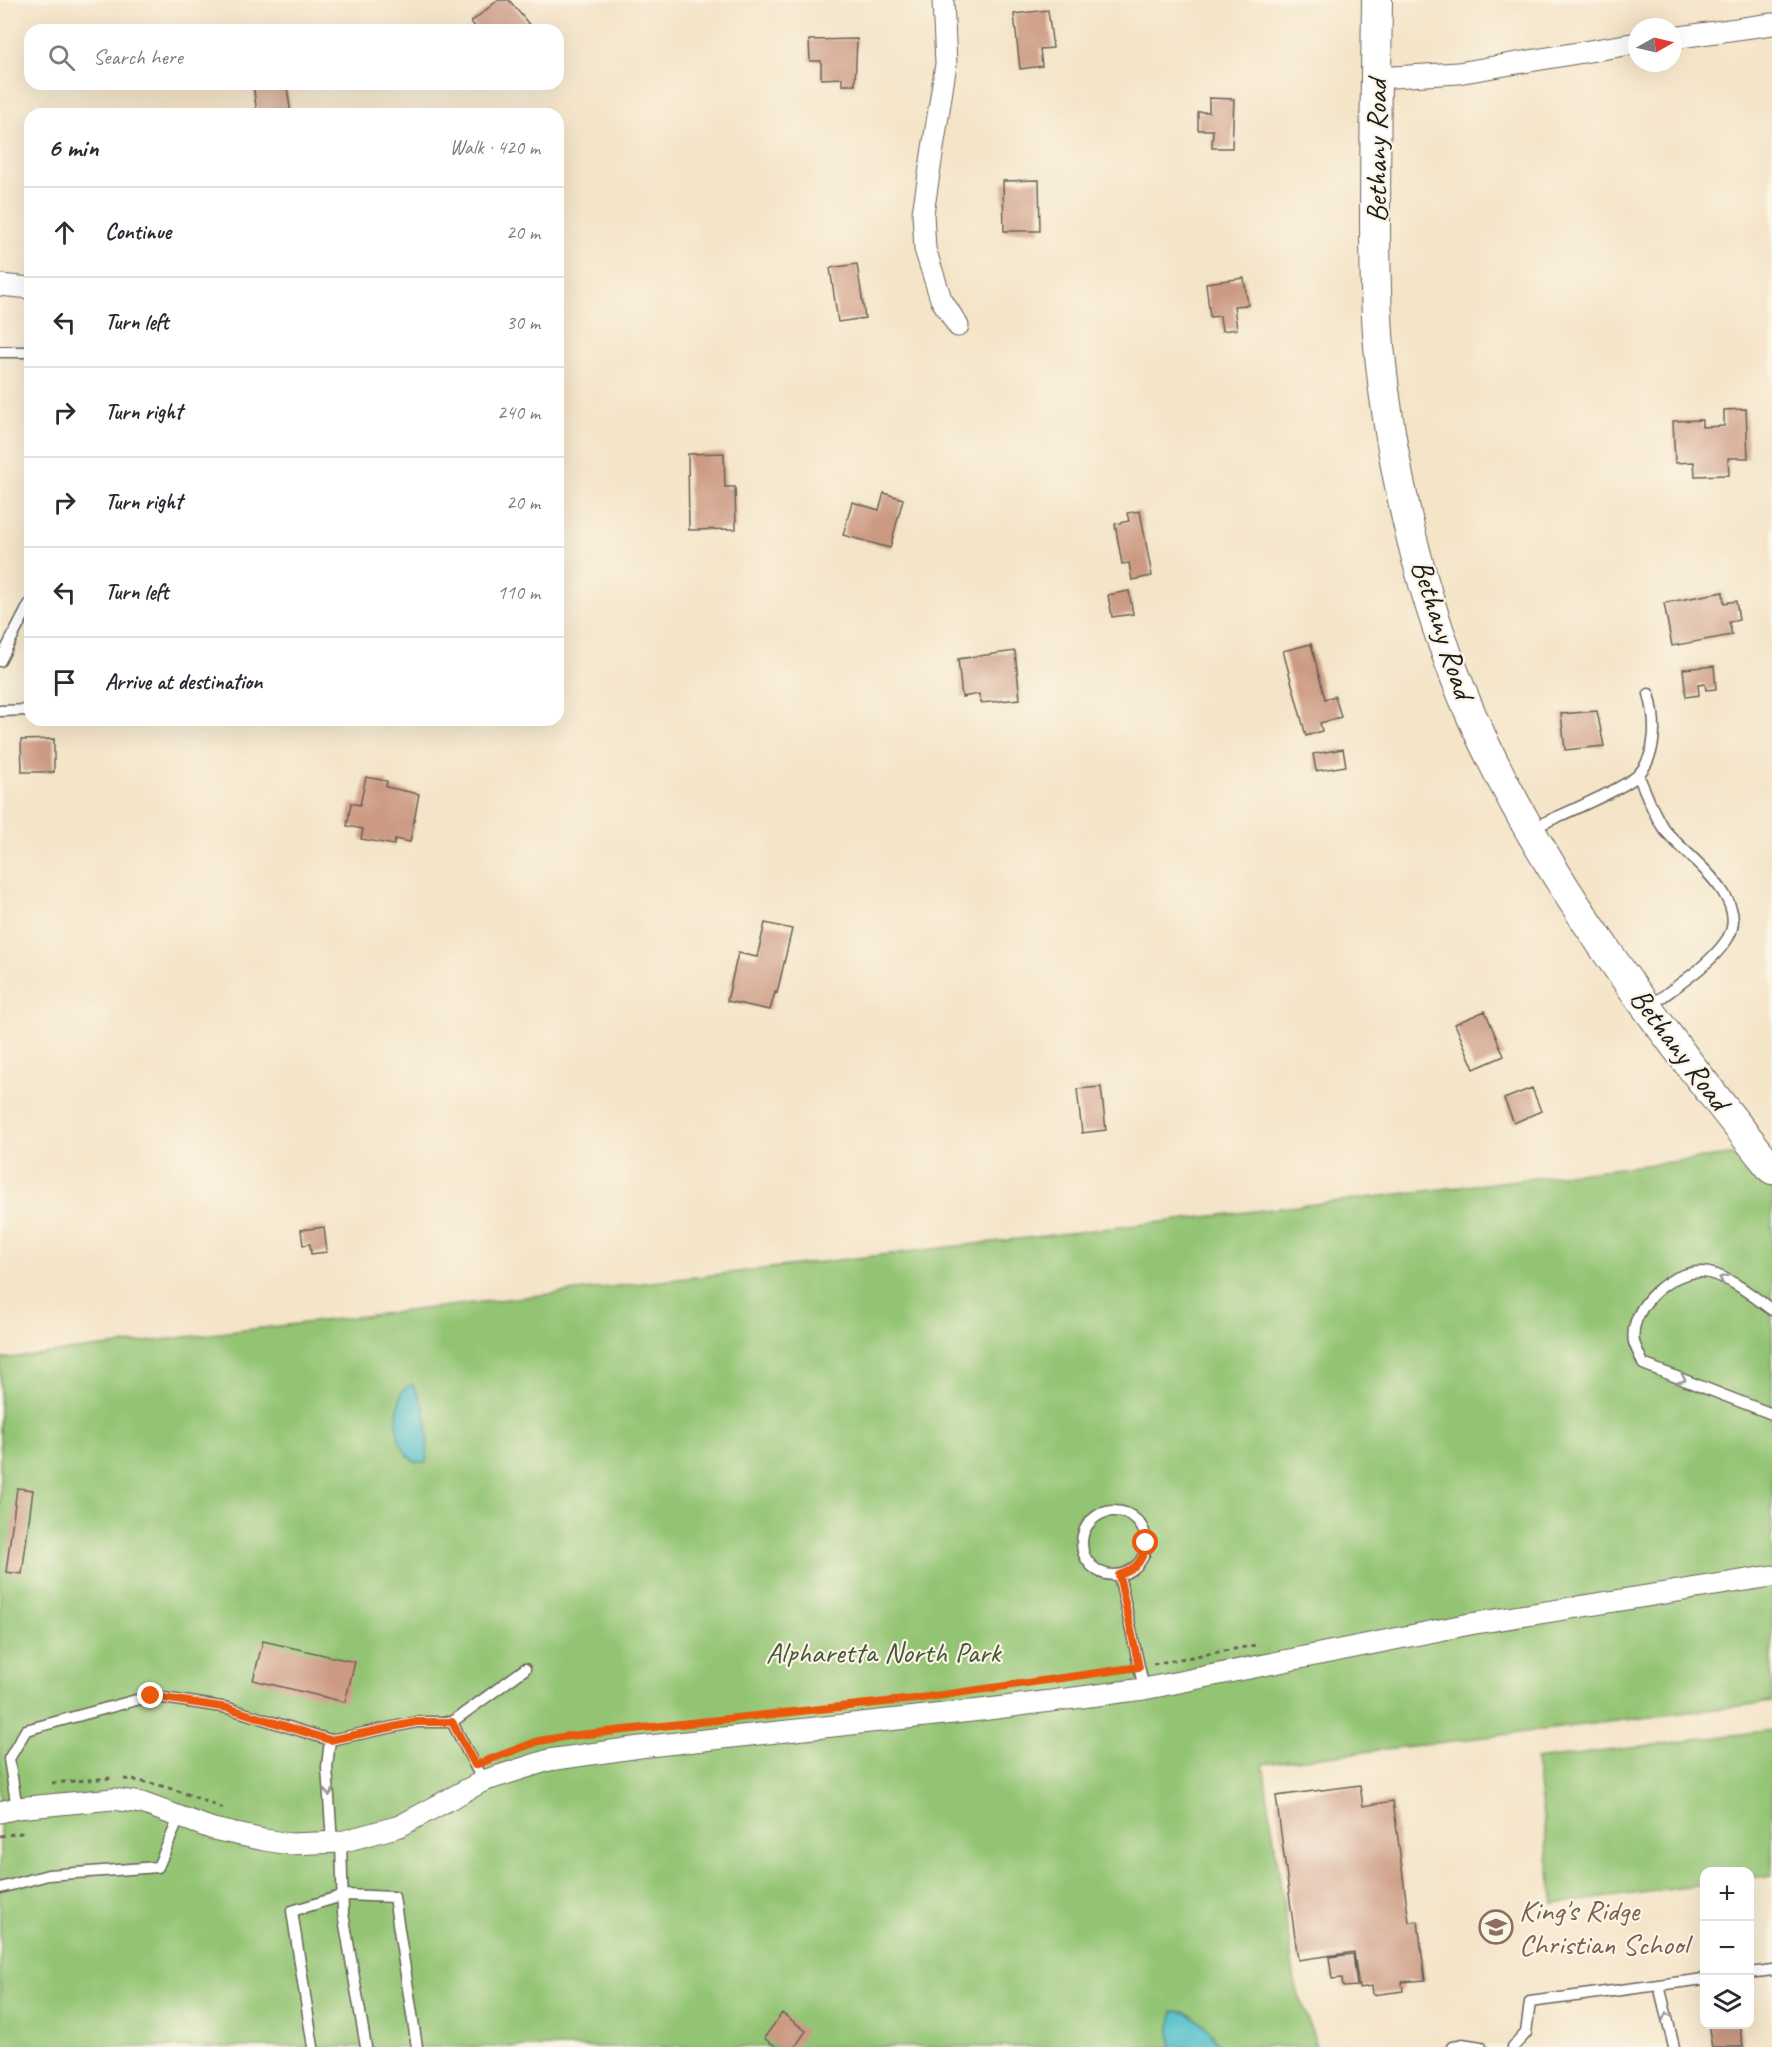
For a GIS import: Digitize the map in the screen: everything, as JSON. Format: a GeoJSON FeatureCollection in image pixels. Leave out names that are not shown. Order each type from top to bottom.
{"type":"FeatureCollection","features":[{"type":"Feature","properties":{"kind":"street"},"geometry":{"type":"LineString","coordinates":[[943,0],[946,64],[922,213],[926,249],[941,299],[958,326]]}},
{"type":"Feature","properties":{"kind":"street","name":"Bethany Road"},"geometry":{"type":"LineString","coordinates":[[1377,0],[1376,294],[1379,347],[1395,460],[1427,590],[1447,651],[1472,716],[1530,829],[1609,953],[1772,1170]]}},
{"type":"Feature","properties":{"kind":"street"},"geometry":{"type":"LineString","coordinates":[[1682,37],[1772,24]]}},
{"type":"Feature","properties":{"kind":"street"},"geometry":{"type":"LineString","coordinates":[[1376,78],[1458,73],[1628,45]]}},
{"type":"Feature","properties":{"kind":"street"},"geometry":{"type":"LineString","coordinates":[[0,285],[24,287]]}},
{"type":"Feature","properties":{"kind":"street"},"geometry":{"type":"LineString","coordinates":[[10,1803],[113,1799],[142,1803],[213,1829],[264,1840],[290,1844],[337,1843],[400,1826],[483,1781],[549,1760],[592,1752],[981,1710],[1144,1689],[1470,1624],[1772,1576]]}},
{"type":"Feature","properties":{"kind":"lane"},"geometry":{"type":"LineString","coordinates":[[0,352],[24,352]]}},
{"type":"Feature","properties":{"kind":"lane"},"geometry":{"type":"LineString","coordinates":[[0,661],[24,615]]}},
{"type":"Feature","properties":{"kind":"lane"},"geometry":{"type":"LineString","coordinates":[[1530,829],[1638,775],[1649,758],[1654,730],[1654,714],[1649,694]]}},
{"type":"Feature","properties":{"kind":"lane"},"geometry":{"type":"LineString","coordinates":[[0,711],[24,710]]}},
{"type":"Feature","properties":{"kind":"lane"},"geometry":{"type":"LineString","coordinates":[[1638,775],[1662,828],[1715,882],[1729,902],[1733,922],[1726,942],[1707,961],[1649,1007]]}},
{"type":"Feature","properties":{"kind":"lane"},"geometry":{"type":"LineString","coordinates":[[1772,1310],[1744,1289],[1709,1273],[1688,1273],[1658,1289],[1637,1317],[1634,1342],[1643,1364],[1772,1414]]}},
{"type":"Feature","properties":{"kind":"lane"},"geometry":{"type":"LineString","coordinates":[[1109,1512],[1130,1516],[1144,1533],[1146,1543],[1135,1568],[1119,1575],[1110,1575],[1095,1569],[1084,1553],[1082,1542],[1090,1522],[1109,1512]]}},
{"type":"Feature","properties":{"kind":"lane"},"geometry":{"type":"LineString","coordinates":[[1119,1575],[1144,1689]]}},
{"type":"Feature","properties":{"kind":"lane"},"geometry":{"type":"LineString","coordinates":[[10,1803],[4,1760],[26,1730],[151,1696],[228,1708],[330,1740],[417,1722],[452,1722],[525,1669]]}},
{"type":"Feature","properties":{"kind":"lane"},"geometry":{"type":"LineString","coordinates":[[452,1722],[483,1781]]}},
{"type":"Feature","properties":{"kind":"lane"},"geometry":{"type":"LineString","coordinates":[[330,1740],[327,1767],[345,1895],[343,1913],[366,2047]]}},
{"type":"Feature","properties":{"kind":"lane"},"geometry":{"type":"LineString","coordinates":[[0,1888],[48,1875],[158,1867],[180,1816]]}},
{"type":"Feature","properties":{"kind":"lane"},"geometry":{"type":"LineString","coordinates":[[313,2047],[292,1911],[345,1895],[394,1897],[417,2047]]}},
{"type":"Feature","properties":{"kind":"lane"},"geometry":{"type":"LineString","coordinates":[[1754,1972],[1772,1970]]}},
{"type":"Feature","properties":{"kind":"lane"},"geometry":{"type":"LineString","coordinates":[[1512,2047],[1526,2033],[1530,2002],[1700,1980]]}},
{"type":"Feature","properties":{"kind":"lane"},"geometry":{"type":"LineString","coordinates":[[1659,1985],[1674,2047]]}},
{"type":"Feature","properties":{"kind":"lane"},"geometry":{"type":"LineString","coordinates":[[1452,2047],[1462,2044],[1481,2047]]}},
{"type":"Feature","properties":{"kind":"path"},"geometry":{"type":"LineString","coordinates":[[1056,1679],[1139,1667],[1261,1644]]}},
{"type":"Feature","properties":{"kind":"path"},"geometry":{"type":"LineString","coordinates":[[10,1803],[103,1778],[139,1780],[185,1794],[237,1815]]}},
{"type":"Feature","properties":{"kind":"green space","name":"Alpharetta North Park"},"geometry":{"type":"Polygon","coordinates":[[[1755,1152],[1772,1170],[1772,1702],[1263,1764],[1295,1982],[1317,2047],[0,2047],[0,1359],[1755,1152]]]}},
{"type":"Feature","properties":{"kind":"green space"},"geometry":{"type":"Polygon","coordinates":[[[1772,1730],[1772,1876],[1754,1878],[1754,1867],[1700,1867],[1700,1886],[1554,1904],[1536,1760],[1772,1730]]]}},
{"type":"Feature","properties":{"kind":"water"},"geometry":{"type":"Polygon","coordinates":[[[412,1384],[422,1402],[427,1421],[426,1462],[415,1462],[408,1455],[402,1447],[397,1429],[402,1391],[412,1384]]]}},
{"type":"Feature","properties":{"kind":"water"},"geometry":{"type":"Polygon","coordinates":[[[1173,2011],[1189,2014],[1202,2022],[1221,2047],[1172,2047],[1170,2033],[1173,2011]]]}},
{"type":"Feature","properties":{"kind":"building"},"geometry":{"type":"Polygon","coordinates":[[[498,0],[509,0],[529,24],[473,24],[471,22],[498,0]]]}},
{"type":"Feature","properties":{"kind":"building"},"geometry":{"type":"Polygon","coordinates":[[[1048,10],[1053,48],[1040,49],[1042,66],[1020,69],[1014,14],[1048,10]]]}},
{"type":"Feature","properties":{"kind":"building"},"geometry":{"type":"Polygon","coordinates":[[[857,39],[855,85],[842,85],[842,78],[821,79],[821,61],[810,61],[809,40],[857,39]]]}},
{"type":"Feature","properties":{"kind":"building"},"geometry":{"type":"Polygon","coordinates":[[[254,90],[287,90],[290,108],[256,108],[254,90]]]}},
{"type":"Feature","properties":{"kind":"building"},"geometry":{"type":"Polygon","coordinates":[[[1209,98],[1234,99],[1232,148],[1212,148],[1213,130],[1198,130],[1198,112],[1209,112],[1209,98]]]}},
{"type":"Feature","properties":{"kind":"building"},"geometry":{"type":"Polygon","coordinates":[[[1039,180],[1040,231],[1004,231],[1003,181],[1039,180]]]}},
{"type":"Feature","properties":{"kind":"building"},"geometry":{"type":"Polygon","coordinates":[[[857,264],[865,318],[838,322],[830,268],[857,264]]]}},
{"type":"Feature","properties":{"kind":"building"},"geometry":{"type":"Polygon","coordinates":[[[1244,278],[1248,305],[1234,306],[1237,329],[1222,331],[1220,316],[1210,317],[1206,283],[1244,278]]]}},
{"type":"Feature","properties":{"kind":"building"},"geometry":{"type":"Polygon","coordinates":[[[1746,409],[1748,458],[1728,458],[1729,475],[1695,476],[1694,462],[1675,463],[1673,421],[1702,420],[1702,427],[1724,426],[1724,410],[1746,409]]]}},
{"type":"Feature","properties":{"kind":"building"},"geometry":{"type":"Polygon","coordinates":[[[724,453],[725,487],[735,487],[736,529],[689,530],[688,454],[724,453]]]}},
{"type":"Feature","properties":{"kind":"building"},"geometry":{"type":"Polygon","coordinates":[[[884,493],[903,499],[890,548],[843,535],[852,502],[879,510],[884,493]]]}},
{"type":"Feature","properties":{"kind":"building"},"geometry":{"type":"Polygon","coordinates":[[[1140,511],[1152,576],[1132,580],[1129,563],[1122,564],[1115,524],[1129,521],[1127,513],[1140,511]]]}},
{"type":"Feature","properties":{"kind":"building"},"geometry":{"type":"Polygon","coordinates":[[[1129,591],[1133,614],[1112,617],[1108,595],[1129,591]]]}},
{"type":"Feature","properties":{"kind":"building"},"geometry":{"type":"Polygon","coordinates":[[[1723,592],[1724,603],[1736,601],[1739,620],[1729,622],[1732,635],[1672,646],[1664,603],[1723,592]]]}},
{"type":"Feature","properties":{"kind":"building"},"geometry":{"type":"Polygon","coordinates":[[[1311,644],[1325,699],[1335,696],[1341,717],[1320,723],[1322,731],[1306,736],[1283,651],[1311,644]]]}},
{"type":"Feature","properties":{"kind":"building"},"geometry":{"type":"Polygon","coordinates":[[[1015,651],[1020,699],[981,703],[979,694],[962,697],[958,659],[1015,651]]]}},
{"type":"Feature","properties":{"kind":"building"},"geometry":{"type":"Polygon","coordinates":[[[1714,666],[1716,689],[1706,690],[1705,684],[1698,685],[1699,695],[1686,697],[1683,669],[1714,666]]]}},
{"type":"Feature","properties":{"kind":"building"},"geometry":{"type":"Polygon","coordinates":[[[1597,711],[1604,746],[1565,750],[1561,714],[1597,711]]]}},
{"type":"Feature","properties":{"kind":"building"},"geometry":{"type":"Polygon","coordinates":[[[54,739],[54,772],[22,772],[21,740],[54,739]]]}},
{"type":"Feature","properties":{"kind":"building"},"geometry":{"type":"Polygon","coordinates":[[[1343,749],[1346,766],[1316,771],[1313,754],[1343,749]]]}},
{"type":"Feature","properties":{"kind":"building"},"geometry":{"type":"Polygon","coordinates":[[[366,777],[387,781],[386,787],[419,794],[410,842],[395,839],[394,845],[361,839],[363,829],[347,826],[351,803],[360,805],[366,777]]]}},
{"type":"Feature","properties":{"kind":"building"},"geometry":{"type":"Polygon","coordinates":[[[765,923],[792,929],[777,993],[775,992],[770,1010],[727,1001],[738,953],[757,957],[765,923]]]}},
{"type":"Feature","properties":{"kind":"building"},"geometry":{"type":"Polygon","coordinates":[[[1485,1011],[1504,1056],[1474,1069],[1455,1024],[1485,1011]]]}},
{"type":"Feature","properties":{"kind":"building"},"geometry":{"type":"Polygon","coordinates":[[[1101,1087],[1106,1130],[1082,1133],[1077,1089],[1101,1087]]]}},
{"type":"Feature","properties":{"kind":"building"},"geometry":{"type":"Polygon","coordinates":[[[1532,1088],[1541,1111],[1514,1123],[1504,1099],[1532,1088]]]}},
{"type":"Feature","properties":{"kind":"building"},"geometry":{"type":"Polygon","coordinates":[[[324,1227],[327,1252],[311,1254],[310,1244],[303,1245],[301,1230],[324,1227]]]}},
{"type":"Feature","properties":{"kind":"building"},"geometry":{"type":"Polygon","coordinates":[[[17,1488],[33,1490],[22,1574],[6,1572],[17,1488]]]}},
{"type":"Feature","properties":{"kind":"building"},"geometry":{"type":"Polygon","coordinates":[[[263,1641],[355,1662],[345,1702],[253,1680],[263,1641]]]}},
{"type":"Feature","properties":{"kind":"building"},"geometry":{"type":"Polygon","coordinates":[[[1360,1785],[1363,1806],[1393,1801],[1409,1922],[1418,1921],[1425,1980],[1402,1982],[1403,1991],[1373,1995],[1372,1986],[1359,1988],[1354,1952],[1298,1960],[1276,1796],[1360,1785]]]}},
{"type":"Feature","properties":{"kind":"building"},"geometry":{"type":"Polygon","coordinates":[[[1353,1954],[1357,1986],[1343,1987],[1342,1978],[1332,1979],[1329,1957],[1353,1954]]]}},
{"type":"Feature","properties":{"kind":"building"},"geometry":{"type":"Polygon","coordinates":[[[782,2013],[806,2031],[795,2047],[777,2047],[764,2038],[782,2013]]]}},
{"type":"Feature","properties":{"kind":"building"},"geometry":{"type":"Polygon","coordinates":[[[1709,2029],[1740,2029],[1743,2047],[1712,2047],[1709,2029]]]}},
{"type":"Feature","properties":{"kind":"place","name":"King's Ridge Christian School"},"geometry":{"type":"Point","coordinates":[1496,1927]}},
{"type":"Feature","properties":{"kind":"route"},"geometry":{"type":"LineString","coordinates":[[151,1696],[228,1708],[330,1740],[417,1722],[452,1722],[475,1765],[539,1741],[569,1736],[914,1699],[1139,1667],[1119,1575],[1135,1568],[1141,1561],[1146,1543]]}}]}
